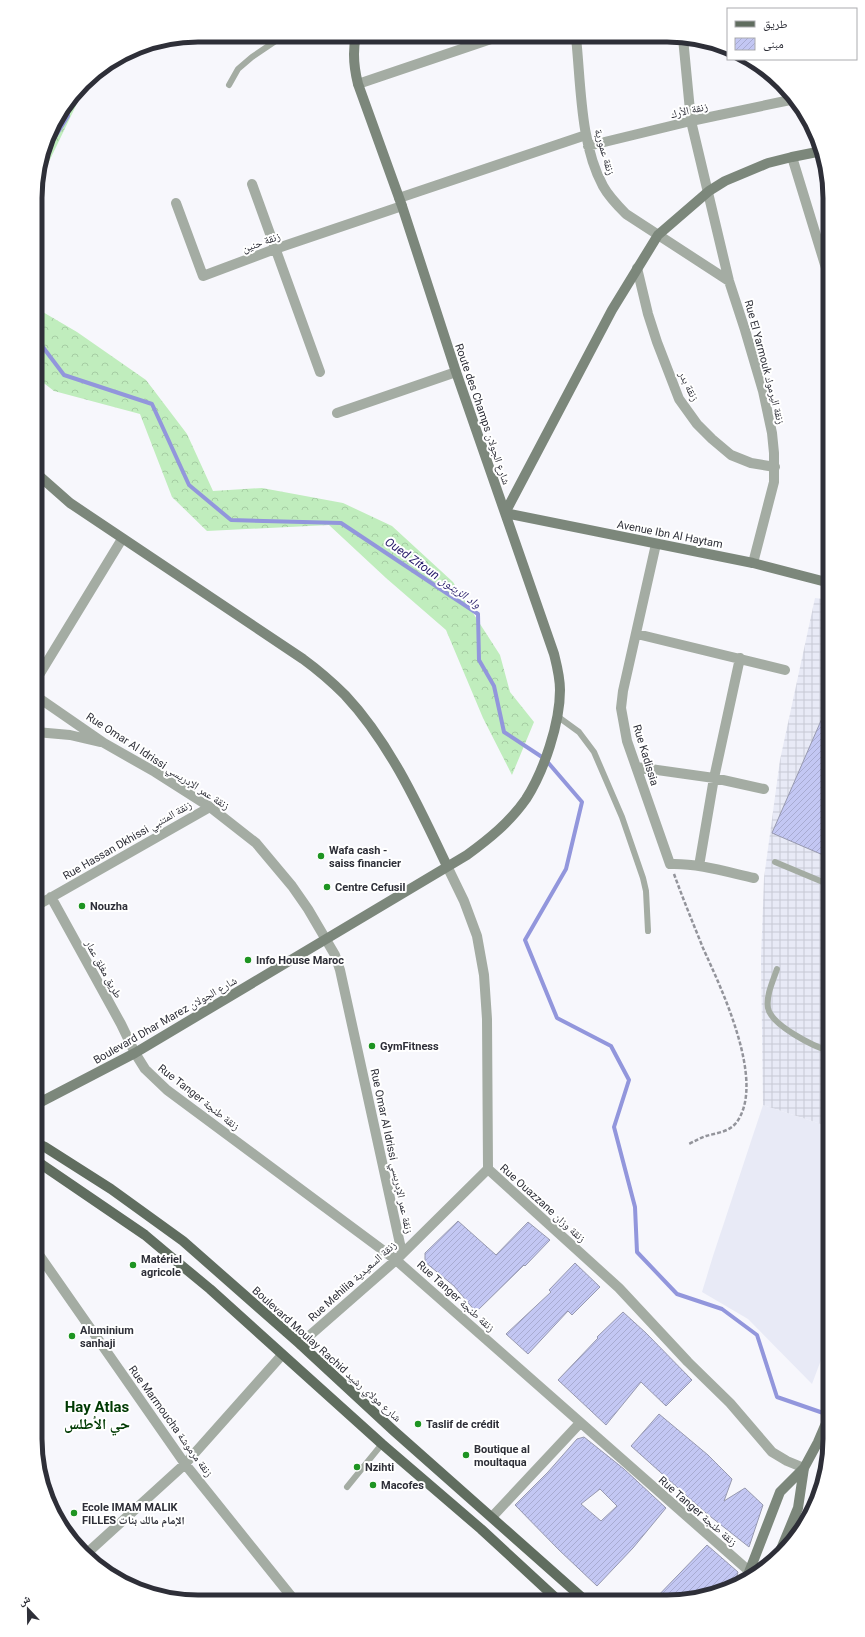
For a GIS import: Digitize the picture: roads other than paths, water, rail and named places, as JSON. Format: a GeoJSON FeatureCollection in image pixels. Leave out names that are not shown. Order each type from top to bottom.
{"type":"FeatureCollection","features":[{"type":"Feature","properties":{"kind":"main road","name":"Boulevard Moulay Rachid شارع مولاي رشيد"},"geometry":{"type":"LineString","coordinates":[[42,1146],[111,1189],[183,1241],[579,1595]]}},
{"type":"Feature","properties":{"kind":"main road"},"geometry":{"type":"LineString","coordinates":[[42,1165],[145,1235],[210,1289],[382,1444],[481,1529],[552,1595]]}},
{"type":"Feature","properties":{"kind":"street","name":"Route des Champs شارع الجولان"},"geometry":{"type":"LineString","coordinates":[[355,42],[353,62],[358,84],[400,202],[456,372],[559,672],[560,690],[554,728],[546,757],[526,798],[504,826],[487,841],[447,866]]}},
{"type":"Feature","properties":{"kind":"street"},"geometry":{"type":"LineString","coordinates":[[358,84],[482,42]]}},
{"type":"Feature","properties":{"kind":"street","name":"زنقة عمورية"},"geometry":{"type":"LineString","coordinates":[[577,42],[588,146],[595,170],[603,187],[613,201],[626,214],[729,281]]}},
{"type":"Feature","properties":{"kind":"street","name":"Rue El Yarmouk زنقة اليرموك"},"geometry":{"type":"LineString","coordinates":[[683,43],[691,122],[709,192],[729,281],[763,391],[772,433],[775,467],[774,482],[753,563]]}},
{"type":"Feature","properties":{"kind":"street","name":"زنقة الأرك"},"geometry":{"type":"LineString","coordinates":[[588,146],[789,100]]}},
{"type":"Feature","properties":{"kind":"street"},"geometry":{"type":"LineString","coordinates":[[400,202],[586,135]]}},
{"type":"Feature","properties":{"kind":"street"},"geometry":{"type":"LineString","coordinates":[[505,513],[578,370],[637,268],[658,235],[709,192],[726,181],[749,170],[792,156],[816,152]]}},
{"type":"Feature","properties":{"kind":"street"},"geometry":{"type":"LineString","coordinates":[[792,156],[823,258]]}},
{"type":"Feature","properties":{"kind":"street"},"geometry":{"type":"LineString","coordinates":[[252,184],[320,372]]}},
{"type":"Feature","properties":{"kind":"street","name":"زنقة حنين"},"geometry":{"type":"LineString","coordinates":[[176,203],[203,276],[400,202]]}},
{"type":"Feature","properties":{"kind":"street","name":"زنقة بدر"},"geometry":{"type":"LineString","coordinates":[[637,268],[650,321],[680,399],[697,424],[731,455],[751,463],[775,467]]}},
{"type":"Feature","properties":{"kind":"street"},"geometry":{"type":"LineString","coordinates":[[337,413],[456,372]]}},
{"type":"Feature","properties":{"kind":"street"},"geometry":{"type":"LineString","coordinates":[[42,478],[70,503],[303,659],[345,694],[364,717],[387,751],[416,801],[447,866]]}},
{"type":"Feature","properties":{"kind":"street","name":"Avenue Ibn Al Haytam"},"geometry":{"type":"LineString","coordinates":[[505,513],[753,563],[823,581]]}},
{"type":"Feature","properties":{"kind":"street"},"geometry":{"type":"LineString","coordinates":[[42,670],[122,539]]}},
{"type":"Feature","properties":{"kind":"street","name":"Rue Kadissia"},"geometry":{"type":"LineString","coordinates":[[656,544],[623,692],[621,708],[627,741],[670,864],[699,866]]}},
{"type":"Feature","properties":{"kind":"street"},"geometry":{"type":"LineString","coordinates":[[637,634],[785,670]]}},
{"type":"Feature","properties":{"kind":"street"},"geometry":{"type":"LineString","coordinates":[[740,658],[714,778],[699,866],[754,878]]}},
{"type":"Feature","properties":{"kind":"street","name":"Rue Omar Al Idrissi زنقة عمر الإدريسي"},"geometry":{"type":"LineString","coordinates":[[42,700],[104,743],[210,807],[256,843],[275,864],[308,909],[335,955],[345,986],[399,1257]]}},
{"type":"Feature","properties":{"kind":"street"},"geometry":{"type":"LineString","coordinates":[[42,733],[70,735],[104,743]]}},
{"type":"Feature","properties":{"kind":"street"},"geometry":{"type":"LineString","coordinates":[[636,767],[714,778],[764,789]]}},
{"type":"Feature","properties":{"kind":"street","name":"Rue Hassan Dkhissi زنقة المتنبي"},"geometry":{"type":"LineString","coordinates":[[42,902],[210,807]]}},
{"type":"Feature","properties":{"kind":"street","name":"Boulevard Dhar Marez شارع الجولان"},"geometry":{"type":"LineString","coordinates":[[42,1101],[135,1054],[447,866]]}},
{"type":"Feature","properties":{"kind":"street","name":"Rue Ouazzane زنقة وزان"},"geometry":{"type":"LineString","coordinates":[[447,866],[464,901],[477,936],[484,975],[487,1019],[488,1169],[618,1288],[688,1362],[730,1403],[772,1452],[787,1461],[804,1468]]}},
{"type":"Feature","properties":{"kind":"street","name":"طريق مغلق عمار"},"geometry":{"type":"LineString","coordinates":[[51,897],[121,1024],[135,1054]]}},
{"type":"Feature","properties":{"kind":"street","name":"Rue Tanger زنقة طنجة"},"geometry":{"type":"LineString","coordinates":[[135,1054],[145,1069],[167,1090],[399,1257],[745,1574]]}},
{"type":"Feature","properties":{"kind":"street","name":"Rue Mehilia زنقة السعيدية"},"geometry":{"type":"LineString","coordinates":[[300,1344],[399,1257],[488,1169]]}},
{"type":"Feature","properties":{"kind":"street","name":"Rue Marmoucha زنقة مرموشة"},"geometry":{"type":"LineString","coordinates":[[42,1259],[185,1464],[290,1595]]}},
{"type":"Feature","properties":{"kind":"street"},"geometry":{"type":"LineString","coordinates":[[90,1551],[185,1464],[282,1355]]}},
{"type":"Feature","properties":{"kind":"street"},"geometry":{"type":"LineString","coordinates":[[492,1516],[580,1423]]}},
{"type":"Feature","properties":{"kind":"street"},"geometry":{"type":"LineString","coordinates":[[750,1571],[780,1492],[804,1468],[823,1430]]}},
{"type":"Feature","properties":{"kind":"street"},"geometry":{"type":"LineString","coordinates":[[784,1542],[798,1508],[804,1468]]}},
{"type":"Feature","properties":{"kind":"lane"},"geometry":{"type":"LineString","coordinates":[[229,85],[238,69],[273,42]]}},
{"type":"Feature","properties":{"kind":"lane"},"geometry":{"type":"LineString","coordinates":[[557,716],[579,732],[594,752],[622,817],[646,891],[648,931]]}},
{"type":"Feature","properties":{"kind":"lane"},"geometry":{"type":"LineString","coordinates":[[775,862],[823,882]]}},
{"type":"Feature","properties":{"kind":"lane"},"geometry":{"type":"LineString","coordinates":[[777,969],[770,988],[768,1008],[772,1017],[781,1026],[823,1049]]}},
{"type":"Feature","properties":{"kind":"lane"},"geometry":{"type":"LineString","coordinates":[[347,1487],[382,1444]]}},
{"type":"Feature","properties":{"kind":"waterway","name":"Oued Zitoun واد الزيتون"},"geometry":{"type":"LineString","coordinates":[[53,140],[68,116],[68,111]]}},
{"type":"Feature","properties":{"kind":"waterway","name":"Oued Zitoun واد الزيتون"},"geometry":{"type":"LineString","coordinates":[[42,346],[64,375],[152,404],[189,485],[231,520],[341,523],[478,614],[479,660],[494,686],[504,732],[545,759],[582,802],[566,869],[525,940],[557,1018],[611,1046],[629,1080],[614,1127],[635,1207],[637,1252],[677,1294],[722,1309],[757,1335],[777,1397],[823,1413]]}},
{"type":"Feature","properties":{"kind":"place","name":"Wafa cash - saiss financier"},"geometry":{"type":"Point","coordinates":[321,856]}},
{"type":"Feature","properties":{"kind":"place","name":"Centre Cefusil"},"geometry":{"type":"Point","coordinates":[327,887]}},
{"type":"Feature","properties":{"kind":"place","name":"Nouzha"},"geometry":{"type":"Point","coordinates":[82,906]}},
{"type":"Feature","properties":{"kind":"place","name":"Info House Maroc"},"geometry":{"type":"Point","coordinates":[248,960]}},
{"type":"Feature","properties":{"kind":"place","name":"GymFitness"},"geometry":{"type":"Point","coordinates":[372,1046]}},
{"type":"Feature","properties":{"kind":"place","name":"Matériel agricole"},"geometry":{"type":"Point","coordinates":[133,1265]}},
{"type":"Feature","properties":{"kind":"place","name":"Aluminium sanhaji"},"geometry":{"type":"Point","coordinates":[72,1336]}},
{"type":"Feature","properties":{"kind":"place","name":"Taslif de crédit"},"geometry":{"type":"Point","coordinates":[418,1424]}},
{"type":"Feature","properties":{"kind":"place","name":"Boutique al moultaqua"},"geometry":{"type":"Point","coordinates":[466,1455]}},
{"type":"Feature","properties":{"kind":"place","name":"Nzihti"},"geometry":{"type":"Point","coordinates":[357,1467]}},
{"type":"Feature","properties":{"kind":"place","name":"Macofes"},"geometry":{"type":"Point","coordinates":[373,1485]}},
{"type":"Feature","properties":{"kind":"place","name":"Ecole IMAM MALIK FILLES الإمام مالك بنات"},"geometry":{"type":"Point","coordinates":[74,1513]}},
{"type":"Feature","properties":{"kind":"district","name":"Hay Atlas حي الأطلس"},"geometry":{"type":"Point","coordinates":[97,1416]}}]}
